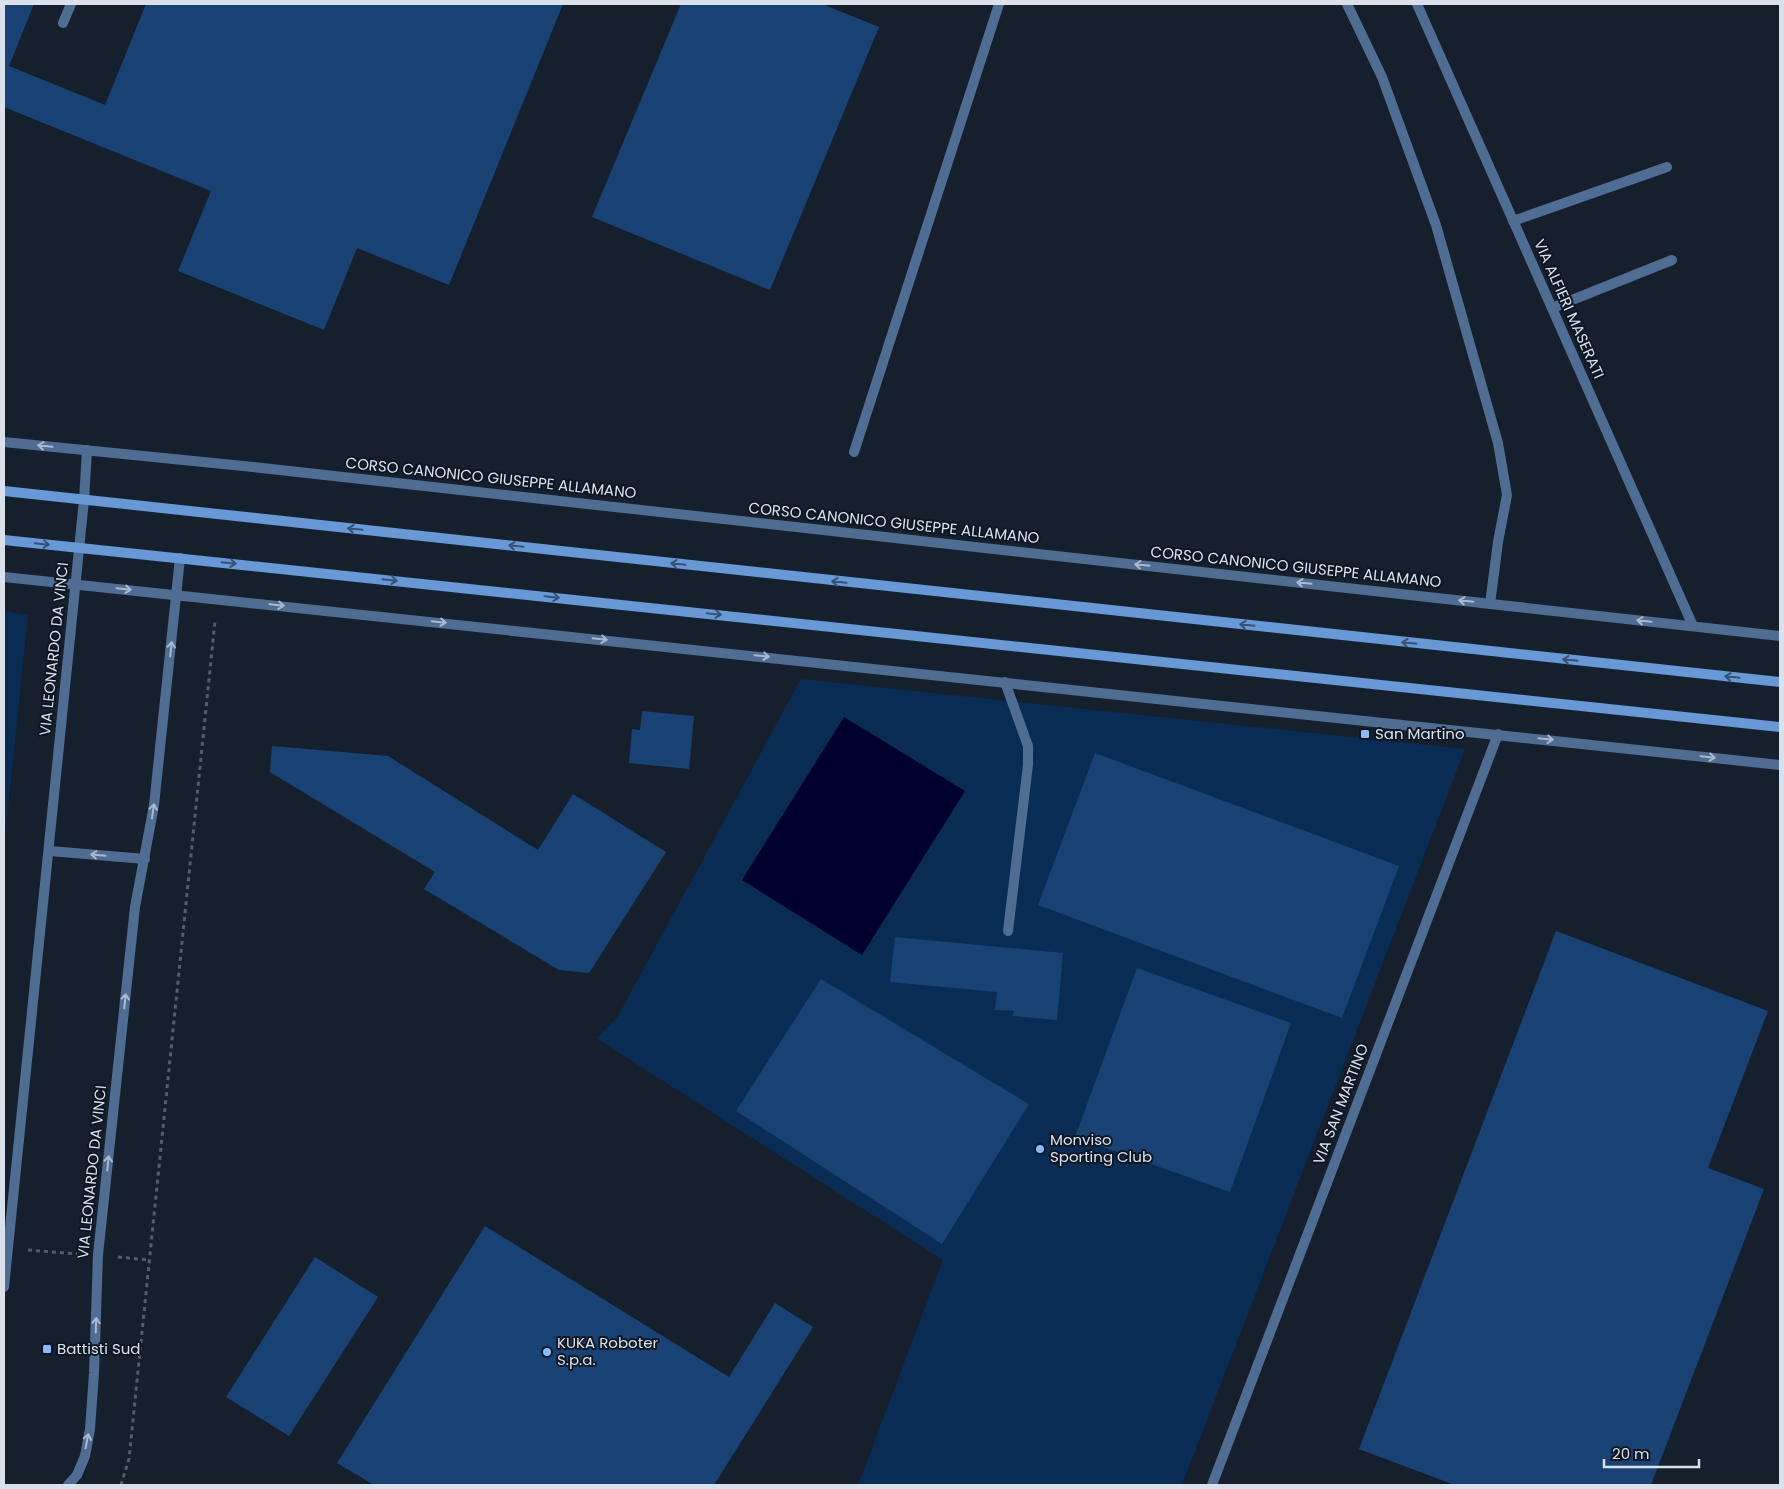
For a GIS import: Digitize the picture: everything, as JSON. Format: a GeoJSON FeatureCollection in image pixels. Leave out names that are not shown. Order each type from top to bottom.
{"type":"FeatureCollection","features":[{"type":"Feature","properties":{"kind":"main road"},"geometry":{"type":"LineString","coordinates":[[4,491],[1780,682]]}},
{"type":"Feature","properties":{"kind":"main road"},"geometry":{"type":"LineString","coordinates":[[4,540],[1780,727]]}},
{"type":"Feature","properties":{"kind":"street"},"geometry":{"type":"LineString","coordinates":[[63,23],[71,4]]}},
{"type":"Feature","properties":{"kind":"street"},"geometry":{"type":"LineString","coordinates":[[854,452],[999,4]]}},
{"type":"Feature","properties":{"kind":"street"},"geometry":{"type":"LineString","coordinates":[[1347,4],[1382,77],[1436,225],[1498,443],[1507,495],[1498,542],[1490,604]]}},
{"type":"Feature","properties":{"kind":"street","name":"VIA ALFIERI MASERATI"},"geometry":{"type":"LineString","coordinates":[[1417,4],[1693,626]]}},
{"type":"Feature","properties":{"kind":"street"},"geometry":{"type":"LineString","coordinates":[[1513,221],[1667,167]]}},
{"type":"Feature","properties":{"kind":"street"},"geometry":{"type":"LineString","coordinates":[[1552,308],[1672,260]]}},
{"type":"Feature","properties":{"kind":"street","name":"CORSO CANONICO GIUSEPPE ALLAMANO"},"geometry":{"type":"LineString","coordinates":[[4,442],[1780,636]]}},
{"type":"Feature","properties":{"kind":"street","name":"VIA LEONARDO DA VINCI"},"geometry":{"type":"LineString","coordinates":[[4,1287],[50,851],[84,500],[87,450]]}},
{"type":"Feature","properties":{"kind":"street","name":"VIA LEONARDO DA VINCI"},"geometry":{"type":"LineString","coordinates":[[68,1485],[77,1475],[84,1456],[90,1428],[98,1255],[135,907],[154,806],[180,558]]}},
{"type":"Feature","properties":{"kind":"street"},"geometry":{"type":"LineString","coordinates":[[4,577],[1780,765]]}},
{"type":"Feature","properties":{"kind":"street"},"geometry":{"type":"LineString","coordinates":[[1005,682],[1028,746],[1028,765],[1008,932]]}},
{"type":"Feature","properties":{"kind":"street","name":"VIA SAN MARTINO"},"geometry":{"type":"LineString","coordinates":[[1212,1485],[1498,734]]}},
{"type":"Feature","properties":{"kind":"street"},"geometry":{"type":"LineString","coordinates":[[50,851],[145,859]]}},
{"type":"Feature","properties":{"kind":"path"},"geometry":{"type":"LineString","coordinates":[[121,1485],[128,1459],[132,1432],[218,599]]}},
{"type":"Feature","properties":{"kind":"shaded area"},"geometry":{"type":"Polygon","coordinates":[[[4,611],[28,615],[4,846],[4,611]]]}},
{"type":"Feature","properties":{"kind":"shaded area","name":"Monviso Sporting Club"},"geometry":{"type":"Polygon","coordinates":[[[801,679],[1465,749],[1182,1485],[858,1485],[943,1260],[596,1038],[617,1018],[801,679]]]}},
{"type":"Feature","properties":{"kind":"shaded area"},"geometry":{"type":"Polygon","coordinates":[[[844,717],[965,791],[862,955],[742,880],[844,717]]]}},
{"type":"Feature","properties":{"kind":"building"},"geometry":{"type":"Polygon","coordinates":[[[4,4],[34,4],[9,66],[105,105],[146,4],[563,4],[449,285],[357,248],[324,330],[178,271],[211,191],[4,107],[4,4]]]}},
{"type":"Feature","properties":{"kind":"building"},"geometry":{"type":"Polygon","coordinates":[[[681,4],[822,4],[879,27],[770,290],[592,217],[681,4]]]}},
{"type":"Feature","properties":{"kind":"building"},"geometry":{"type":"Polygon","coordinates":[[[642,711],[694,716],[689,769],[629,763],[632,729],[640,730],[642,711]]]}},
{"type":"Feature","properties":{"kind":"building"},"geometry":{"type":"Polygon","coordinates":[[[272,746],[388,756],[538,850],[573,794],[666,852],[589,973],[559,970],[424,889],[435,872],[270,772],[272,746]]]}},
{"type":"Feature","properties":{"kind":"building"},"geometry":{"type":"Polygon","coordinates":[[[1095,753],[1399,866],[1342,1018],[1038,905],[1095,753]]]}},
{"type":"Feature","properties":{"kind":"building"},"geometry":{"type":"Polygon","coordinates":[[[1556,931],[1768,1011],[1708,1168],[1764,1189],[1651,1485],[1455,1485],[1359,1449],[1556,931]]]}},
{"type":"Feature","properties":{"kind":"building"},"geometry":{"type":"Polygon","coordinates":[[[895,937],[1063,953],[1057,1020],[1013,1016],[1014,1011],[995,1010],[997,992],[890,982],[895,937]]]}},
{"type":"Feature","properties":{"kind":"building"},"geometry":{"type":"Polygon","coordinates":[[[1137,968],[1291,1023],[1230,1192],[1075,1137],[1137,968]]]}},
{"type":"Feature","properties":{"kind":"building"},"geometry":{"type":"Polygon","coordinates":[[[821,979],[1029,1104],[942,1244],[736,1111],[821,979]]]}},
{"type":"Feature","properties":{"kind":"building","name":"KUKA Roboter S.p.a."},"geometry":{"type":"Polygon","coordinates":[[[485,1226],[729,1377],[775,1303],[813,1327],[714,1485],[374,1485],[337,1463],[485,1226]]]}},
{"type":"Feature","properties":{"kind":"building"},"geometry":{"type":"Polygon","coordinates":[[[315,1257],[378,1297],[289,1436],[226,1397],[315,1257]]]}},
{"type":"Feature","properties":{"kind":"place","name":"San Martino"},"geometry":{"type":"Point","coordinates":[1365,734]}},
{"type":"Feature","properties":{"kind":"place","name":"Monviso Sporting Club"},"geometry":{"type":"Point","coordinates":[1040,1149]}},
{"type":"Feature","properties":{"kind":"place","name":"Battisti Sud"},"geometry":{"type":"Point","coordinates":[47,1349]}},
{"type":"Feature","properties":{"kind":"place","name":"KUKA Roboter S.p.a."},"geometry":{"type":"Point","coordinates":[547,1352]}}]}
